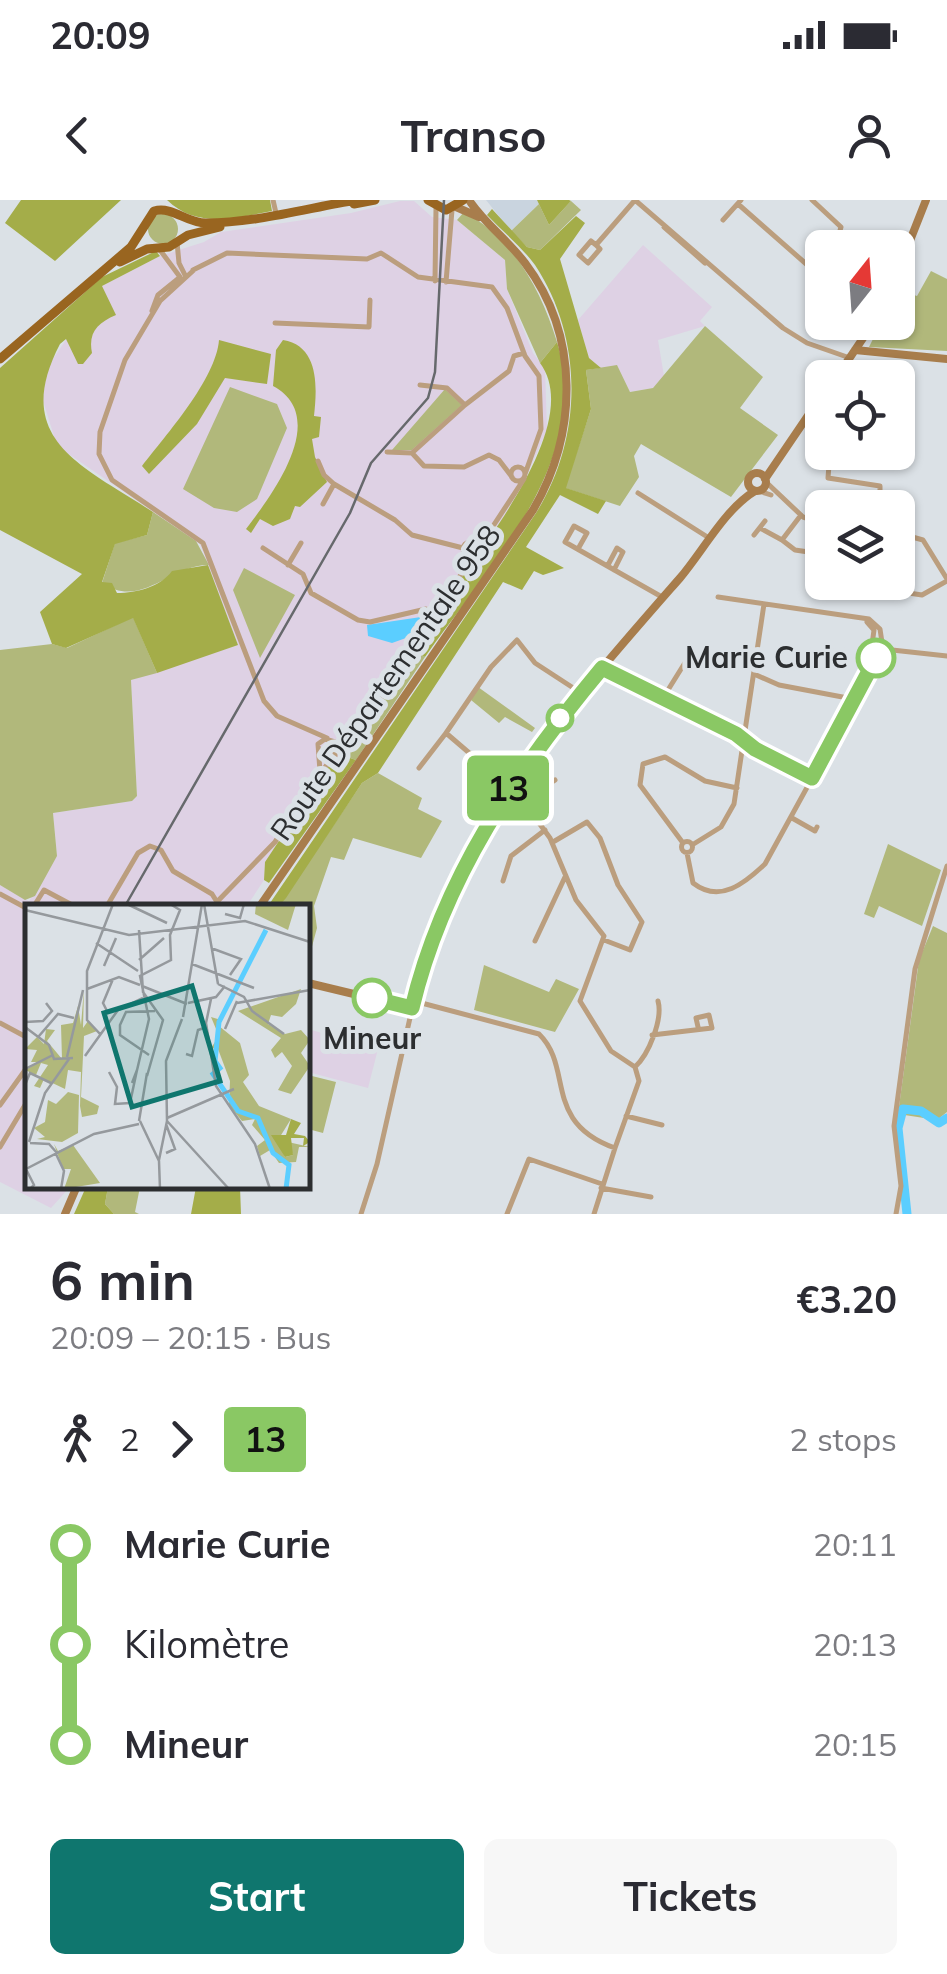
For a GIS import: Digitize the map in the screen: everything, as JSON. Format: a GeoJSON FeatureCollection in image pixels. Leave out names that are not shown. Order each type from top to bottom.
{"type":"FeatureCollection","features":[{"type":"Feature","properties":{"kind":"main road"},"geometry":{"type":"LineString","coordinates":[[2,358],[131,247],[144,230],[146,218],[156,210],[170,210],[206,223],[276,204],[356,200]]}},
{"type":"Feature","properties":{"kind":"main road"},"geometry":{"type":"LineString","coordinates":[[92,279],[157,247],[238,223],[375,200]]}},
{"type":"Feature","properties":{"kind":"main road"},"geometry":{"type":"LineString","coordinates":[[432,204],[460,204]]}},
{"type":"Feature","properties":{"kind":"main road"},"geometry":{"type":"LineString","coordinates":[[178,216],[179,240]]}},
{"type":"Feature","properties":{"kind":"main road"},"geometry":{"type":"LineString","coordinates":[[144,230],[157,247]]}},
{"type":"Feature","properties":{"kind":"street"},"geometry":{"type":"LineString","coordinates":[[596,245],[635,200],[795,336],[852,354],[947,359]]}},
{"type":"Feature","properties":{"kind":"street"},"geometry":{"type":"LineString","coordinates":[[812,200],[841,230]]}},
{"type":"Feature","properties":{"kind":"street"},"geometry":{"type":"LineString","coordinates":[[914,230],[926,200]]}},
{"type":"Feature","properties":{"kind":"street"},"geometry":{"type":"LineString","coordinates":[[724,220],[739,202],[805,261]]}},
{"type":"Feature","properties":{"kind":"street"},"geometry":{"type":"LineString","coordinates":[[432,204],[435,281]]}},
{"type":"Feature","properties":{"kind":"street"},"geometry":{"type":"LineString","coordinates":[[446,282],[460,204],[489,224]]}},
{"type":"Feature","properties":{"kind":"street","name":"Route Départementale 958"},"geometry":{"type":"LineString","coordinates":[[261,904],[547,484],[566,420],[563,348],[536,279],[489,224],[460,204]]}},
{"type":"Feature","properties":{"kind":"street"},"geometry":{"type":"LineString","coordinates":[[179,240],[183,277]]}},
{"type":"Feature","properties":{"kind":"street"},"geometry":{"type":"LineString","coordinates":[[157,247],[183,277]]}},
{"type":"Feature","properties":{"kind":"street"},"geometry":{"type":"LineString","coordinates":[[109,904],[140,851],[150,846],[162,852],[173,871],[212,894],[215,904],[276,842],[330,760],[355,733],[427,633],[435,613],[514,497],[534,455],[542,425],[540,376],[524,353],[516,325],[495,290],[484,284],[435,281],[408,272],[381,253],[367,259],[227,252],[195,269],[156,298],[148,325],[124,362],[100,436],[100,462],[112,480],[202,542],[264,701],[277,716],[329,739],[355,733]]}},
{"type":"Feature","properties":{"kind":"street"},"geometry":{"type":"LineString","coordinates":[[275,323],[369,327],[370,300]]}},
{"type":"Feature","properties":{"kind":"street"},"geometry":{"type":"LineString","coordinates":[[848,360],[862,340]]}},
{"type":"Feature","properties":{"kind":"street"},"geometry":{"type":"LineString","coordinates":[[412,453],[464,405],[510,371],[514,356],[524,353]]}},
{"type":"Feature","properties":{"kind":"street"},"geometry":{"type":"LineString","coordinates":[[420,386],[448,388],[464,405]]}},
{"type":"Feature","properties":{"kind":"street"},"geometry":{"type":"LineString","coordinates":[[360,1214],[378,1158],[429,945],[493,815],[510,786],[581,693],[734,512],[766,480],[805,418]]}},
{"type":"Feature","properties":{"kind":"street"},"geometry":{"type":"LineString","coordinates":[[734,512],[754,474],[783,448]]}},
{"type":"Feature","properties":{"kind":"street"},"geometry":{"type":"LineString","coordinates":[[388,452],[412,453],[424,466],[464,468],[482,455],[496,458],[513,478]]}},
{"type":"Feature","properties":{"kind":"street"},"geometry":{"type":"LineString","coordinates":[[514,497],[512,471],[534,455]]}},
{"type":"Feature","properties":{"kind":"street"},"geometry":{"type":"LineString","coordinates":[[318,460],[322,474],[334,484],[395,520],[412,535],[475,553]]}},
{"type":"Feature","properties":{"kind":"street"},"geometry":{"type":"LineString","coordinates":[[518,467],[524,476]]}},
{"type":"Feature","properties":{"kind":"street"},"geometry":{"type":"LineString","coordinates":[[829,470],[828,478],[880,486],[880,490]]}},
{"type":"Feature","properties":{"kind":"street"},"geometry":{"type":"LineString","coordinates":[[754,474],[766,480],[779,498],[805,517]]}},
{"type":"Feature","properties":{"kind":"street"},"geometry":{"type":"LineString","coordinates":[[513,478],[524,476]]}},
{"type":"Feature","properties":{"kind":"street"},"geometry":{"type":"LineString","coordinates":[[748,483],[757,491],[779,498]]}},
{"type":"Feature","properties":{"kind":"street"},"geometry":{"type":"LineString","coordinates":[[323,504],[334,484]]}},
{"type":"Feature","properties":{"kind":"street"},"geometry":{"type":"LineString","coordinates":[[638,493],[712,540]]}},
{"type":"Feature","properties":{"kind":"street"},"geometry":{"type":"LineString","coordinates":[[782,540],[801,516]]}},
{"type":"Feature","properties":{"kind":"street"},"geometry":{"type":"LineString","coordinates":[[754,535],[762,524],[795,550],[805,551]]}},
{"type":"Feature","properties":{"kind":"street"},"geometry":{"type":"LineString","coordinates":[[578,549],[587,532],[574,526],[566,542],[578,549],[611,568],[662,598]]}},
{"type":"Feature","properties":{"kind":"street"},"geometry":{"type":"LineString","coordinates":[[462,573],[463,551],[486,537]]}},
{"type":"Feature","properties":{"kind":"street"},"geometry":{"type":"LineString","coordinates":[[915,538],[924,540],[947,580],[915,594]]}},
{"type":"Feature","properties":{"kind":"street"},"geometry":{"type":"LineString","coordinates":[[288,565],[302,543]]}},
{"type":"Feature","properties":{"kind":"street"},"geometry":{"type":"LineString","coordinates":[[472,543],[475,553]]}},
{"type":"Feature","properties":{"kind":"street"},"geometry":{"type":"LineString","coordinates":[[263,548],[304,576],[310,592],[358,620],[370,622],[426,609],[435,613]]}},
{"type":"Feature","properties":{"kind":"street"},"geometry":{"type":"LineString","coordinates":[[718,597],[860,618],[878,625],[881,649],[768,860],[744,883],[726,892],[696,886],[683,844],[641,786],[643,764],[664,757],[704,782],[737,788]]}},
{"type":"Feature","properties":{"kind":"street"},"geometry":{"type":"LineString","coordinates":[[687,853],[727,820],[737,788],[764,604]]}},
{"type":"Feature","properties":{"kind":"street"},"geometry":{"type":"LineString","coordinates":[[860,618],[873,629],[866,674]]}},
{"type":"Feature","properties":{"kind":"street"},"geometry":{"type":"LineString","coordinates":[[419,768],[514,640],[522,644],[536,663],[581,693]]}},
{"type":"Feature","properties":{"kind":"street"},"geometry":{"type":"LineString","coordinates":[[872,647],[947,656]]}},
{"type":"Feature","properties":{"kind":"street"},"geometry":{"type":"LineString","coordinates":[[663,698],[691,653]]}},
{"type":"Feature","properties":{"kind":"street"},"geometry":{"type":"LineString","coordinates":[[604,666],[812,778]]}},
{"type":"Feature","properties":{"kind":"street"},"geometry":{"type":"LineString","coordinates":[[754,674],[779,685],[853,700]]}},
{"type":"Feature","properties":{"kind":"street"},"geometry":{"type":"LineString","coordinates":[[304,730],[318,753],[320,774]]}},
{"type":"Feature","properties":{"kind":"street"},"geometry":{"type":"LineString","coordinates":[[446,734],[522,800],[552,842],[565,877],[604,940],[630,950],[642,922],[618,884],[602,841],[587,822],[552,842]]}},
{"type":"Feature","properties":{"kind":"street"},"geometry":{"type":"LineString","coordinates":[[329,739],[338,751]]}},
{"type":"Feature","properties":{"kind":"street"},"geometry":{"type":"LineString","coordinates":[[318,753],[329,739]]}},
{"type":"Feature","properties":{"kind":"street"},"geometry":{"type":"LineString","coordinates":[[318,753],[330,760]]}},
{"type":"Feature","properties":{"kind":"street"},"geometry":{"type":"LineString","coordinates":[[511,816],[522,800],[555,780]]}},
{"type":"Feature","properties":{"kind":"street"},"geometry":{"type":"LineString","coordinates":[[493,815],[534,818]]}},
{"type":"Feature","properties":{"kind":"street"},"geometry":{"type":"LineString","coordinates":[[792,818],[815,831],[817,827]]}},
{"type":"Feature","properties":{"kind":"street"},"geometry":{"type":"LineString","coordinates":[[503,882],[511,856],[544,830]]}},
{"type":"Feature","properties":{"kind":"street"},"geometry":{"type":"LineString","coordinates":[[683,844],[692,845]]}},
{"type":"Feature","properties":{"kind":"street"},"geometry":{"type":"LineString","coordinates":[[896,1214],[901,1186],[894,1123],[917,959],[947,866]]}},
{"type":"Feature","properties":{"kind":"street"},"geometry":{"type":"LineString","coordinates":[[535,940],[565,877]]}},
{"type":"Feature","properties":{"kind":"street"},"geometry":{"type":"LineString","coordinates":[[33,904],[44,890],[70,904]]}},
{"type":"Feature","properties":{"kind":"street"},"geometry":{"type":"LineString","coordinates":[[0,894],[25,906]]}},
{"type":"Feature","properties":{"kind":"street"},"geometry":{"type":"LineString","coordinates":[[594,1214],[639,1078],[635,1067],[611,1051],[580,1001],[604,940]]}},
{"type":"Feature","properties":{"kind":"street"},"geometry":{"type":"LineString","coordinates":[[310,983],[538,1034],[548,1045],[562,1097],[586,1136],[614,1148]]}},
{"type":"Feature","properties":{"kind":"street"},"geometry":{"type":"LineString","coordinates":[[635,1067],[644,1059],[661,1010],[658,1001]]}},
{"type":"Feature","properties":{"kind":"street"},"geometry":{"type":"LineString","coordinates":[[0,1022],[25,1036]]}},
{"type":"Feature","properties":{"kind":"street"},"geometry":{"type":"LineString","coordinates":[[652,1035],[698,1026]]}},
{"type":"Feature","properties":{"kind":"street"},"geometry":{"type":"LineString","coordinates":[[0,1106],[25,1070]]}},
{"type":"Feature","properties":{"kind":"street"},"geometry":{"type":"LineString","coordinates":[[0,1148],[25,1105]]}},
{"type":"Feature","properties":{"kind":"street"},"geometry":{"type":"LineString","coordinates":[[626,1116],[662,1125]]}},
{"type":"Feature","properties":{"kind":"street"},"geometry":{"type":"LineString","coordinates":[[507,1214],[529,1159],[601,1186],[651,1197]]}},
{"type":"Feature","properties":{"kind":"street"},"geometry":{"type":"LineString","coordinates":[[65,1214],[76,1189]]}},
{"type":"Feature","properties":{"kind":"shaded area"},"geometry":{"type":"Polygon","coordinates":[[[486,200],[537,200],[539,204],[511,231],[486,200]]]}},
{"type":"Feature","properties":{"kind":"shaded area"},"geometry":{"type":"Polygon","coordinates":[[[414,201],[432,217],[457,220],[505,260],[507,289],[533,353],[545,369],[547,430],[523,484],[489,541],[359,736],[328,767],[265,862],[264,880],[248,904],[25,904],[25,1189],[68,1189],[51,1208],[0,1182],[0,885],[29,901],[57,856],[53,813],[132,801],[137,796],[131,680],[238,645],[200,544],[57,446],[40,391],[47,368],[102,286],[160,256],[204,242],[221,232],[414,201]]]}},
{"type":"Feature","properties":{"kind":"shaded area"},"geometry":{"type":"Polygon","coordinates":[[[643,245],[712,307],[700,321],[705,326],[658,340],[664,376],[653,388],[630,392],[617,366],[601,368],[589,358],[578,320],[643,245]]]}},
{"type":"Feature","properties":{"kind":"shaded area"},"geometry":{"type":"Polygon","coordinates":[[[310,1030],[378,1049],[368,1088],[310,1073],[310,1030]]]}},
{"type":"Feature","properties":{"kind":"green space"},"geometry":{"type":"Polygon","coordinates":[[[21,200],[121,200],[55,261],[5,223],[21,200]]]}},
{"type":"Feature","properties":{"kind":"green space"},"geometry":{"type":"Polygon","coordinates":[[[167,200],[270,200],[272,211],[204,218],[167,200]]]}},
{"type":"Feature","properties":{"kind":"green space"},"geometry":{"type":"Polygon","coordinates":[[[537,200],[569,200],[571,201],[549,225],[537,200]]]}},
{"type":"Feature","properties":{"kind":"green space"},"geometry":{"type":"Polygon","coordinates":[[[571,201],[581,210],[540,250],[527,247],[511,231],[539,204],[549,225],[571,201]]]}},
{"type":"Feature","properties":{"kind":"green space"},"geometry":{"type":"Polygon","coordinates":[[[492,209],[527,247],[540,250],[576,216],[585,223],[560,259],[589,358],[601,368],[586,370],[591,409],[566,488],[606,501],[598,514],[560,495],[526,547],[564,568],[543,575],[534,571],[522,590],[503,582],[378,773],[362,783],[286,898],[281,904],[269,904],[536,513],[563,453],[571,389],[562,324],[535,265],[487,215],[492,209]]]}},
{"type":"Feature","properties":{"kind":"green space"},"geometry":{"type":"Polygon","coordinates":[[[464,212],[497,236],[534,285],[557,342],[540,363],[507,289],[505,260],[457,220],[464,212]]]}},
{"type":"Feature","properties":{"kind":"green space"},"geometry":{"type":"Polygon","coordinates":[[[163,214],[174,218],[178,229],[174,240],[163,244],[152,240],[148,229],[152,218],[163,214]]]}},
{"type":"Feature","properties":{"kind":"green space"},"geometry":{"type":"Polygon","coordinates":[[[156,251],[160,256],[102,286],[116,315],[95,330],[92,353],[83,364],[78,364],[66,339],[60,344],[47,377],[44,404],[49,427],[62,447],[102,480],[153,512],[147,535],[115,544],[102,582],[112,583],[117,593],[132,592],[155,585],[172,571],[208,565],[238,645],[157,673],[133,618],[66,648],[52,644],[40,612],[82,574],[0,530],[0,368],[102,277],[156,251]]]}},
{"type":"Feature","properties":{"kind":"green space"},"geometry":{"type":"Polygon","coordinates":[[[931,271],[947,279],[947,351],[869,347],[872,340],[915,340],[917,296],[931,271]]]}},
{"type":"Feature","properties":{"kind":"green space"},"geometry":{"type":"Polygon","coordinates":[[[705,326],[763,377],[740,408],[778,435],[731,497],[641,444],[634,456],[639,477],[620,506],[565,488],[591,409],[586,370],[617,365],[630,392],[653,388],[705,326]]]}},
{"type":"Feature","properties":{"kind":"green space"},"geometry":{"type":"Polygon","coordinates":[[[219,340],[271,354],[267,384],[225,378],[197,424],[149,474],[142,466],[200,389],[219,340]]]}},
{"type":"Feature","properties":{"kind":"green space"},"geometry":{"type":"Polygon","coordinates":[[[283,340],[304,351],[314,370],[314,416],[321,417],[319,437],[312,439],[315,457],[327,482],[300,507],[295,506],[290,519],[273,526],[260,519],[251,533],[246,529],[281,477],[297,436],[297,417],[290,400],[273,386],[276,350],[283,340]]]}},
{"type":"Feature","properties":{"kind":"green space"},"geometry":{"type":"Polygon","coordinates":[[[557,342],[564,386],[561,428],[548,470],[504,549],[425,657],[417,652],[443,604],[500,522],[538,453],[549,420],[550,389],[540,363],[557,342]]]}},
{"type":"Feature","properties":{"kind":"green space"},"geometry":{"type":"Polygon","coordinates":[[[230,387],[277,404],[287,428],[257,499],[237,512],[214,508],[183,489],[230,387]]]}},
{"type":"Feature","properties":{"kind":"green space"},"geometry":{"type":"Polygon","coordinates":[[[445,389],[462,405],[412,450],[392,450],[445,389]]]}},
{"type":"Feature","properties":{"kind":"green space"},"geometry":{"type":"Polygon","coordinates":[[[153,512],[196,541],[209,565],[181,571],[143,589],[116,590],[102,583],[115,543],[147,535],[153,512]]]}},
{"type":"Feature","properties":{"kind":"green space"},"geometry":{"type":"Polygon","coordinates":[[[244,568],[295,595],[260,658],[233,590],[244,568]]]}},
{"type":"Feature","properties":{"kind":"green space"},"geometry":{"type":"Polygon","coordinates":[[[133,617],[157,673],[131,680],[137,796],[132,801],[53,813],[57,856],[35,896],[25,900],[0,885],[0,650],[52,644],[67,648],[133,617]]]}},
{"type":"Feature","properties":{"kind":"green space"},"geometry":{"type":"Polygon","coordinates":[[[417,652],[425,657],[356,760],[341,755],[417,652]]]}},
{"type":"Feature","properties":{"kind":"green space"},"geometry":{"type":"Polygon","coordinates":[[[478,687],[535,728],[532,732],[505,717],[499,723],[471,700],[478,687]]]}},
{"type":"Feature","properties":{"kind":"green space"},"geometry":{"type":"Polygon","coordinates":[[[341,755],[356,760],[269,883],[264,880],[265,862],[328,767],[341,755]]]}},
{"type":"Feature","properties":{"kind":"green space"},"geometry":{"type":"Polygon","coordinates":[[[378,773],[422,798],[418,809],[442,821],[421,858],[353,838],[344,860],[331,857],[314,906],[317,928],[310,954],[310,904],[280,904],[362,783],[378,773]]]}},
{"type":"Feature","properties":{"kind":"green space"},"geometry":{"type":"Polygon","coordinates":[[[888,844],[941,870],[922,926],[879,906],[874,918],[864,914],[888,844]]]}},
{"type":"Feature","properties":{"kind":"green space"},"geometry":{"type":"Polygon","coordinates":[[[933,926],[947,933],[947,1112],[937,1120],[898,1114],[919,960],[933,926]]]}},
{"type":"Feature","properties":{"kind":"green space"},"geometry":{"type":"Polygon","coordinates":[[[484,965],[549,992],[556,979],[579,989],[555,1032],[474,1010],[484,965]]]}},
{"type":"Feature","properties":{"kind":"green space"},"geometry":{"type":"Polygon","coordinates":[[[310,1076],[336,1082],[323,1133],[310,1130],[310,1076]]]}},
{"type":"Feature","properties":{"kind":"green space"},"geometry":{"type":"Polygon","coordinates":[[[85,1189],[108,1189],[105,1204],[114,1214],[74,1214],[85,1189]]]}},
{"type":"Feature","properties":{"kind":"green space"},"geometry":{"type":"Polygon","coordinates":[[[108,1189],[140,1189],[135,1212],[139,1214],[114,1214],[105,1204],[108,1189]]]}},
{"type":"Feature","properties":{"kind":"green space"},"geometry":{"type":"Polygon","coordinates":[[[196,1189],[240,1189],[241,1214],[191,1214],[196,1189]]]}},
{"type":"Feature","properties":{"kind":"water"},"geometry":{"type":"Polygon","coordinates":[[[421,617],[425,623],[420,633],[392,643],[368,636],[367,625],[421,617]]]}},
{"type":"Feature","properties":{"kind":"waterway"},"geometry":{"type":"LineString","coordinates":[[907,1214],[898,1128],[903,1109],[921,1111],[939,1123],[947,1118]]}},
{"type":"Feature","properties":{"kind":"tram line"},"geometry":{"type":"LineString","coordinates":[[126,904],[350,513],[371,463],[428,398],[435,372],[444,200]]}},
{"type":"Feature","properties":{"kind":"bus line","name":"13"},"geometry":{"type":"LineString","coordinates":[[372,998],[412,1008],[429,945],[496,809],[529,756],[602,668],[736,734],[755,749],[812,778],[876,658]]}},
{"type":"Feature","properties":{"kind":"place","name":"Marie Curie"},"geometry":{"type":"Point","coordinates":[876,658]}},
{"type":"Feature","properties":{"kind":"place","name":"Mineur"},"geometry":{"type":"Point","coordinates":[372,998]}}]}
